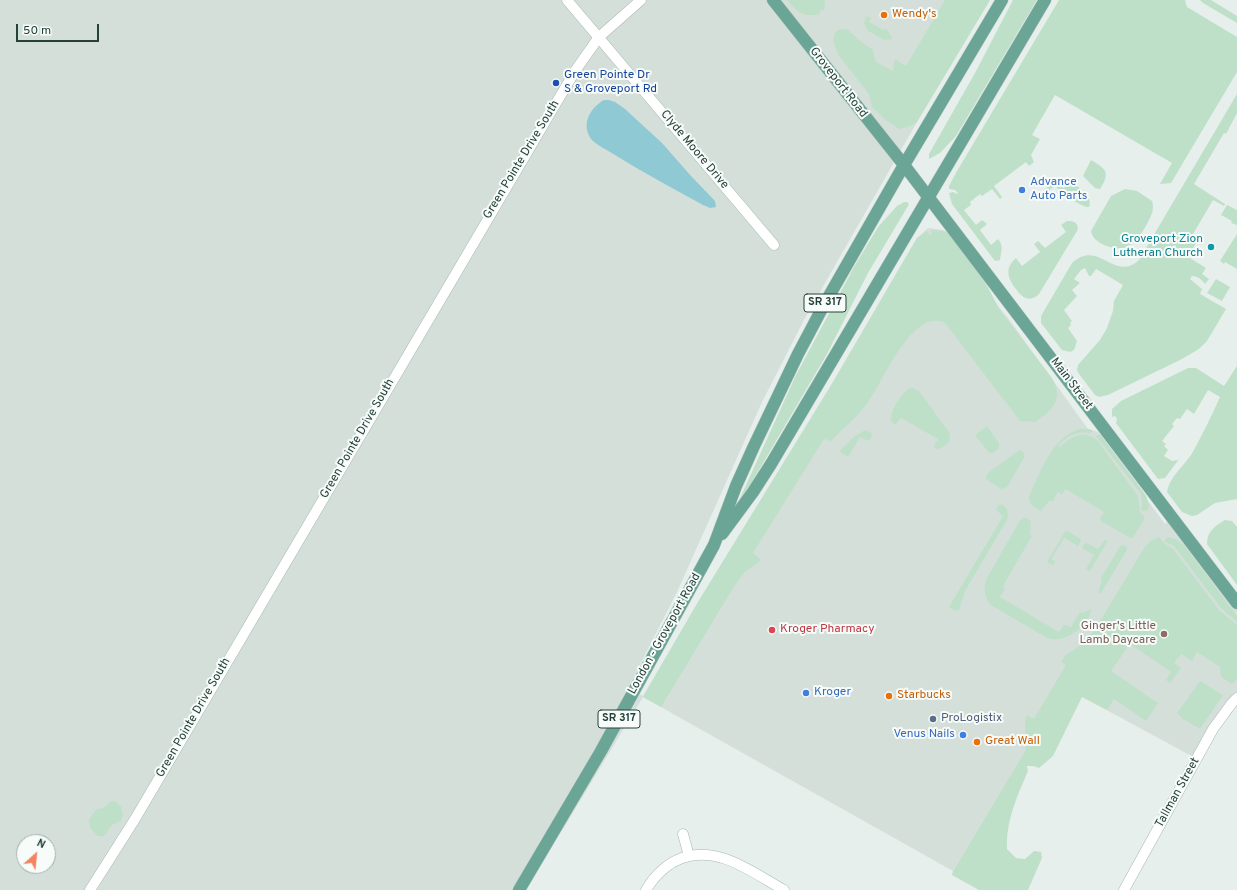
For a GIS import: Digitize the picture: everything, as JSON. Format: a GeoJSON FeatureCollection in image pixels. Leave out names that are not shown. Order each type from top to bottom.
{"type":"FeatureCollection","features":[{"type":"Feature","properties":{"kind":"main road","name":"Groveport Road"},"geometry":{"type":"LineString","coordinates":[[773,0],[904,165]]}},
{"type":"Feature","properties":{"kind":"main road","name":"SR 317"},"geometry":{"type":"LineString","coordinates":[[714,544],[736,486],[825,303],[904,165],[1002,0]]}},
{"type":"Feature","properties":{"kind":"main road","name":"SR 317"},"geometry":{"type":"LineString","coordinates":[[714,544],[737,515],[771,464],[1045,0]]}},
{"type":"Feature","properties":{"kind":"main road","name":"Main Street"},"geometry":{"type":"LineString","coordinates":[[904,165],[1237,603]]}},
{"type":"Feature","properties":{"kind":"main road","name":"London - Groveport Road"},"geometry":{"type":"LineString","coordinates":[[519,890],[601,751],[714,544]]}},
{"type":"Feature","properties":{"kind":"street","name":"Clyde Moore Drive"},"geometry":{"type":"LineString","coordinates":[[567,0],[774,245]]}},
{"type":"Feature","properties":{"kind":"street","name":"Green Pointe Drive South"},"geometry":{"type":"LineString","coordinates":[[90,890],[135,819],[575,71],[599,37],[641,0]]}},
{"type":"Feature","properties":{"kind":"street","name":"Tallman Street"},"geometry":{"type":"LineString","coordinates":[[1124,890],[1213,729],[1237,698]]}},
{"type":"Feature","properties":{"kind":"street"},"geometry":{"type":"LineString","coordinates":[[683,834],[689,856]]}},
{"type":"Feature","properties":{"kind":"street"},"geometry":{"type":"LineString","coordinates":[[646,890],[657,874],[666,866],[677,860],[699,854],[712,854],[722,857],[784,890]]}},
{"type":"Feature","properties":{"kind":"shaded area"},"geometry":{"type":"Polygon","coordinates":[[[0,0],[990,0],[917,122],[805,318],[762,402],[677,592],[628,688],[643,696],[698,602],[834,380],[917,238],[928,228],[943,230],[950,233],[982,274],[996,304],[1008,318],[1088,429],[1098,432],[1139,485],[1148,501],[1165,524],[1172,516],[1237,603],[1237,698],[1197,759],[1064,687],[953,871],[643,697],[526,890],[0,890],[0,0]]]}},
{"type":"Feature","properties":{"kind":"green space"},"geometry":{"type":"Polygon","coordinates":[[[787,0],[825,0],[824,10],[820,11],[820,14],[814,15],[801,13],[787,0]]]}},
{"type":"Feature","properties":{"kind":"green space"},"geometry":{"type":"Polygon","coordinates":[[[945,0],[990,0],[917,122],[900,129],[888,122],[872,107],[869,94],[839,56],[833,41],[835,33],[838,30],[847,29],[873,50],[876,62],[893,71],[894,61],[896,60],[906,66],[945,0]]]}},
{"type":"Feature","properties":{"kind":"green space"},"geometry":{"type":"Polygon","coordinates":[[[1013,0],[1037,0],[956,136],[940,153],[929,159],[929,154],[975,73],[1013,0]]]}},
{"type":"Feature","properties":{"kind":"green space"},"geometry":{"type":"Polygon","coordinates":[[[1059,0],[1185,0],[1187,7],[1237,37],[1237,72],[1171,183],[1160,184],[1172,163],[1055,95],[1032,135],[1040,139],[1031,155],[1034,162],[1029,166],[1026,162],[994,186],[1002,197],[1000,199],[992,189],[982,196],[980,194],[970,202],[971,205],[964,210],[976,225],[982,220],[987,224],[980,230],[991,245],[998,239],[1000,242],[1002,249],[1000,260],[995,261],[952,204],[949,193],[958,193],[955,190],[949,189],[949,186],[1059,0]]]}},
{"type":"Feature","properties":{"kind":"green space"},"geometry":{"type":"Polygon","coordinates":[[[1200,0],[1211,0],[1237,16],[1237,23],[1203,3],[1200,0]]]}},
{"type":"Feature","properties":{"kind":"green space"},"geometry":{"type":"Polygon","coordinates":[[[866,16],[871,18],[869,22],[884,30],[886,28],[892,38],[884,40],[868,31],[864,23],[866,16]]]}},
{"type":"Feature","properties":{"kind":"green space"},"geometry":{"type":"Polygon","coordinates":[[[1237,94],[1237,113],[1226,134],[1224,133],[1194,184],[1225,204],[1224,206],[1213,200],[1193,234],[1199,238],[1188,257],[1206,268],[1202,274],[1209,279],[1205,284],[1196,277],[1192,276],[1190,279],[1202,289],[1200,294],[1226,309],[1207,341],[1199,349],[1182,359],[1108,395],[1099,397],[1095,395],[1079,374],[1077,370],[1078,365],[1100,340],[1107,328],[1113,311],[1114,301],[1123,285],[1096,269],[1091,276],[1089,276],[1085,268],[1081,270],[1074,279],[1080,283],[1072,290],[1077,296],[1064,310],[1072,321],[1068,328],[1077,341],[1074,350],[1070,352],[1062,350],[1041,323],[1041,316],[1072,263],[1082,257],[1090,255],[1098,257],[1122,267],[1130,266],[1139,260],[1237,94]]]}},
{"type":"Feature","properties":{"kind":"green space"},"geometry":{"type":"Polygon","coordinates":[[[1091,160],[1103,169],[1106,175],[1100,189],[1095,188],[1083,176],[1091,160]]]}},
{"type":"Feature","properties":{"kind":"green space"},"geometry":{"type":"Polygon","coordinates":[[[1054,183],[1064,188],[1067,184],[1075,185],[1087,195],[1090,203],[1089,207],[1086,207],[1066,196],[1055,186],[1048,191],[1046,188],[1054,183]]]}},
{"type":"Feature","properties":{"kind":"green space"},"geometry":{"type":"Polygon","coordinates":[[[1125,189],[1137,191],[1152,201],[1152,213],[1141,234],[1134,242],[1126,247],[1115,248],[1100,243],[1092,235],[1091,231],[1111,196],[1125,189]]]}},
{"type":"Feature","properties":{"kind":"green space"},"geometry":{"type":"Polygon","coordinates":[[[904,202],[909,204],[868,273],[827,354],[737,505],[796,375],[854,267],[878,227],[897,206],[904,202]]]}},
{"type":"Feature","properties":{"kind":"green space"},"geometry":{"type":"Polygon","coordinates":[[[1227,205],[1237,210],[1237,225],[1231,223],[1232,221],[1221,215],[1227,205]]]}},
{"type":"Feature","properties":{"kind":"green space"},"geometry":{"type":"Polygon","coordinates":[[[1067,221],[1076,223],[1078,228],[1077,231],[1039,294],[1036,297],[1029,299],[1024,297],[1018,292],[1009,277],[1008,274],[1012,262],[1016,258],[1022,266],[1040,252],[1034,244],[1038,241],[1045,248],[1066,232],[1061,225],[1067,221]]]}},
{"type":"Feature","properties":{"kind":"green space"},"geometry":{"type":"Polygon","coordinates":[[[927,231],[931,236],[932,234],[930,231],[943,231],[951,235],[979,272],[1000,310],[1052,378],[1057,392],[1055,404],[1047,413],[1035,422],[1020,421],[945,323],[933,321],[922,326],[911,335],[900,348],[861,412],[831,441],[824,439],[753,553],[761,560],[745,572],[735,585],[661,707],[643,697],[698,602],[829,389],[917,238],[927,231]]]}},
{"type":"Feature","properties":{"kind":"green space"},"geometry":{"type":"Polygon","coordinates":[[[1237,234],[1237,269],[1225,262],[1224,264],[1220,261],[1237,234]]]}},
{"type":"Feature","properties":{"kind":"green space"},"geometry":{"type":"Polygon","coordinates":[[[1216,279],[1230,287],[1222,301],[1207,293],[1216,279]]]}},
{"type":"Feature","properties":{"kind":"green space"},"geometry":{"type":"Polygon","coordinates":[[[1237,366],[1237,499],[1215,503],[1197,515],[1192,516],[1182,512],[1167,492],[1171,480],[1194,450],[1220,397],[1208,390],[1194,414],[1187,409],[1180,419],[1177,418],[1172,424],[1174,426],[1162,441],[1166,444],[1164,446],[1168,450],[1164,456],[1172,461],[1178,460],[1182,455],[1165,478],[1158,479],[1116,423],[1117,419],[1115,416],[1112,417],[1112,409],[1121,401],[1188,368],[1196,368],[1224,386],[1237,366]]]}},
{"type":"Feature","properties":{"kind":"green space"},"geometry":{"type":"Polygon","coordinates":[[[910,388],[919,391],[949,432],[950,438],[945,446],[936,449],[934,446],[938,439],[901,418],[895,425],[891,421],[892,413],[897,403],[903,394],[910,388]]]}},
{"type":"Feature","properties":{"kind":"green space"},"geometry":{"type":"Polygon","coordinates":[[[987,426],[999,443],[999,448],[993,453],[989,453],[975,435],[987,426]]]}},
{"type":"Feature","properties":{"kind":"green space"},"geometry":{"type":"Polygon","coordinates":[[[1080,429],[1089,429],[1093,431],[1090,433],[1081,432],[1072,435],[1058,446],[1060,447],[1078,435],[1088,435],[1098,441],[1138,496],[1140,512],[1145,518],[1132,539],[1101,521],[1100,518],[1104,512],[1066,489],[1061,495],[1060,492],[1057,493],[1053,501],[1049,501],[1041,511],[1035,508],[1030,502],[1029,498],[1032,490],[1042,467],[1052,451],[1064,437],[1080,429]]]}},
{"type":"Feature","properties":{"kind":"green space"},"geometry":{"type":"Polygon","coordinates":[[[865,430],[872,433],[871,439],[867,441],[860,437],[848,457],[841,453],[840,451],[855,436],[865,430]]]}},
{"type":"Feature","properties":{"kind":"green space"},"geometry":{"type":"Polygon","coordinates":[[[1100,434],[1146,496],[1149,506],[1148,510],[1142,511],[1141,494],[1096,436],[1100,434]]]}},
{"type":"Feature","properties":{"kind":"green space"},"geometry":{"type":"Polygon","coordinates":[[[1021,450],[1025,456],[1007,487],[1001,489],[986,479],[989,472],[1021,450]]]}},
{"type":"Feature","properties":{"kind":"green space"},"geometry":{"type":"Polygon","coordinates":[[[1002,504],[1007,509],[1008,518],[965,591],[959,610],[956,611],[949,607],[1003,516],[996,510],[998,506],[1002,504]]]}},
{"type":"Feature","properties":{"kind":"green space"},"geometry":{"type":"Polygon","coordinates":[[[1024,518],[1031,521],[1030,534],[1032,536],[1003,586],[1005,589],[1000,597],[1059,632],[1064,625],[1071,627],[1080,612],[1082,613],[1091,609],[1090,615],[1086,622],[1068,636],[1054,639],[1047,638],[991,605],[986,596],[986,580],[1019,522],[1024,518]]]}},
{"type":"Feature","properties":{"kind":"green space"},"geometry":{"type":"Polygon","coordinates":[[[1225,520],[1232,521],[1237,527],[1237,585],[1207,544],[1207,539],[1210,532],[1225,520]]]}},
{"type":"Feature","properties":{"kind":"green space"},"geometry":{"type":"Polygon","coordinates":[[[1066,530],[1081,541],[1078,546],[1064,538],[1051,559],[1055,561],[1053,565],[1047,562],[1066,530]]]}},
{"type":"Feature","properties":{"kind":"green space"},"geometry":{"type":"Polygon","coordinates":[[[1159,537],[1164,543],[1173,549],[1219,610],[1237,625],[1237,679],[1232,684],[1221,677],[1220,667],[1197,652],[1192,661],[1181,654],[1174,663],[1181,668],[1170,683],[1166,680],[1171,672],[1130,644],[1111,671],[1158,703],[1146,721],[1114,699],[1107,710],[1082,697],[1053,756],[1039,768],[1027,766],[1028,771],[1010,818],[1007,849],[1016,858],[1025,859],[1034,851],[1041,852],[1042,858],[1028,890],[979,890],[952,875],[1025,751],[1025,723],[1027,715],[1034,719],[1066,665],[1061,662],[1063,659],[1094,631],[1146,545],[1159,537]]]}},
{"type":"Feature","properties":{"kind":"green space"},"geometry":{"type":"Polygon","coordinates":[[[1168,537],[1176,539],[1184,545],[1237,616],[1237,622],[1221,608],[1174,546],[1165,542],[1168,537]]]}},
{"type":"Feature","properties":{"kind":"green space"},"geometry":{"type":"Polygon","coordinates":[[[1106,539],[1107,542],[1090,571],[1086,569],[1094,555],[1082,548],[1085,543],[1098,549],[1106,539]]]}},
{"type":"Feature","properties":{"kind":"green space"},"geometry":{"type":"Polygon","coordinates":[[[1121,545],[1126,546],[1127,550],[1101,593],[1098,594],[1101,578],[1121,545]]]}},
{"type":"Feature","properties":{"kind":"green space"},"geometry":{"type":"Polygon","coordinates":[[[1200,681],[1223,695],[1200,729],[1183,719],[1177,713],[1200,681]]]}},
{"type":"Feature","properties":{"kind":"green space"},"geometry":{"type":"Polygon","coordinates":[[[111,801],[115,801],[121,806],[123,815],[121,821],[112,825],[104,836],[98,836],[90,828],[89,819],[97,809],[104,808],[111,801]]]}},
{"type":"Feature","properties":{"kind":"water"},"geometry":{"type":"Polygon","coordinates":[[[604,100],[615,102],[625,109],[662,143],[715,201],[716,207],[710,208],[703,205],[637,168],[592,140],[587,129],[588,117],[599,103],[604,100]]]}},
{"type":"Feature","properties":{"kind":"place","name":"Wendy's"},"geometry":{"type":"Point","coordinates":[884,15]}},
{"type":"Feature","properties":{"kind":"place","name":"Green Pointe Dr S & Groveport Rd"},"geometry":{"type":"Point","coordinates":[556,83]}},
{"type":"Feature","properties":{"kind":"place","name":"Advance Auto Parts"},"geometry":{"type":"Point","coordinates":[1022,190]}},
{"type":"Feature","properties":{"kind":"place","name":"Groveport Zion Lutheran Church"},"geometry":{"type":"Point","coordinates":[1211,247]}},
{"type":"Feature","properties":{"kind":"place","name":"Kroger Pharmacy"},"geometry":{"type":"Point","coordinates":[772,630]}},
{"type":"Feature","properties":{"kind":"place","name":"Ginger's Little Lamb Daycare"},"geometry":{"type":"Point","coordinates":[1164,634]}},
{"type":"Feature","properties":{"kind":"place","name":"Kroger"},"geometry":{"type":"Point","coordinates":[806,693]}},
{"type":"Feature","properties":{"kind":"place","name":"Starbucks"},"geometry":{"type":"Point","coordinates":[889,696]}},
{"type":"Feature","properties":{"kind":"place","name":"ProLogistix"},"geometry":{"type":"Point","coordinates":[933,719]}},
{"type":"Feature","properties":{"kind":"place","name":"Venus Nails"},"geometry":{"type":"Point","coordinates":[963,735]}},
{"type":"Feature","properties":{"kind":"place","name":"Great Wall"},"geometry":{"type":"Point","coordinates":[977,742]}}]}
